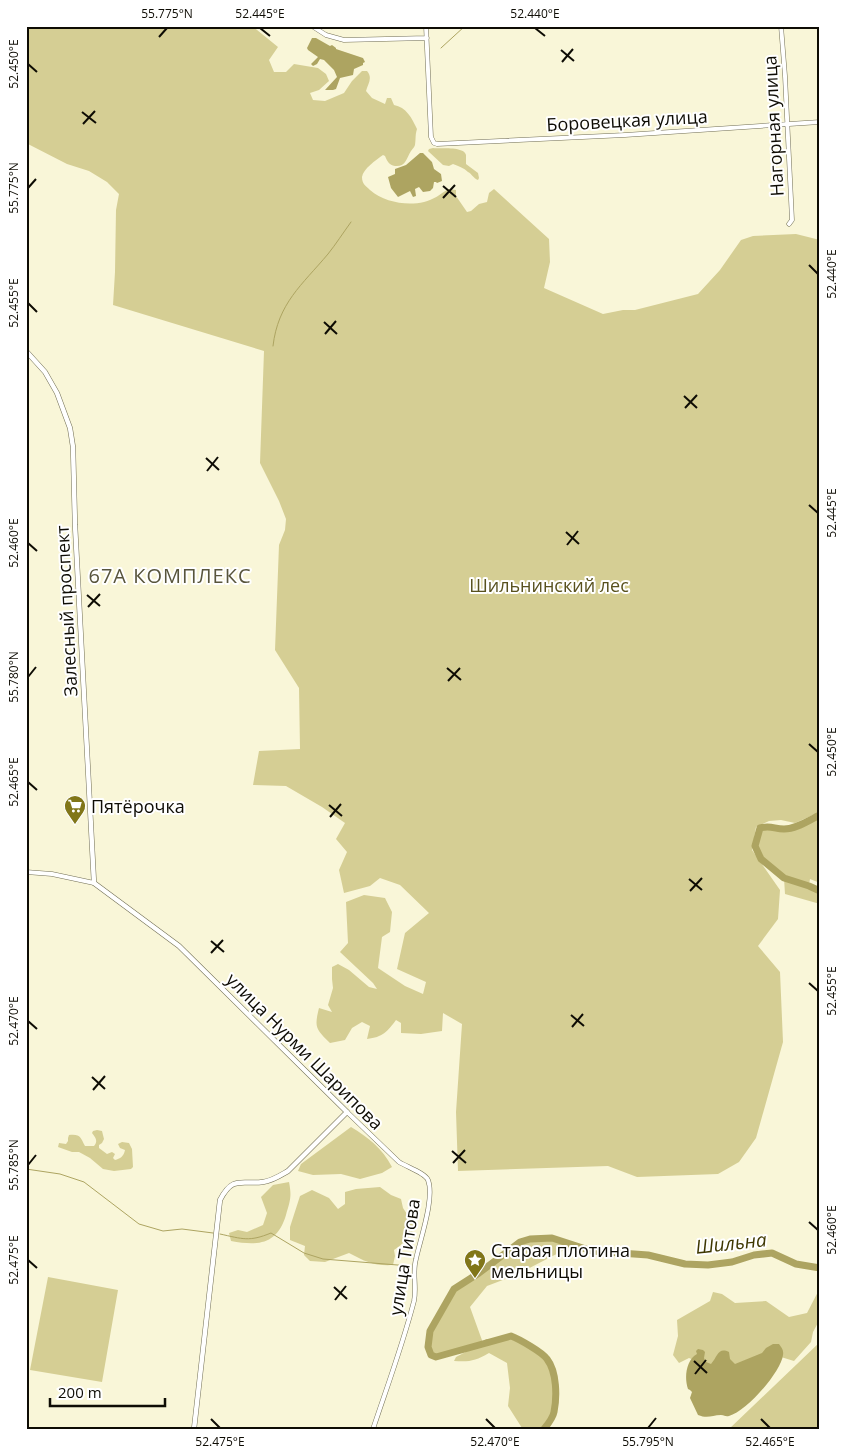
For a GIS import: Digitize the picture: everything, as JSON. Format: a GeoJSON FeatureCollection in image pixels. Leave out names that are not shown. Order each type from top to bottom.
{"type":"FeatureCollection","features":[{"type":"Feature","properties":{"kind":"main road","name":"Залесный проспект"},"geometry":{"type":"LineString","coordinates":[[26,351],[45,372],[57,393],[70,428],[73,447],[94,883]]}},
{"type":"Feature","properties":{"kind":"main road","name":"улица Нурми Шарипова"},"geometry":{"type":"LineString","coordinates":[[94,883],[172,940],[347,1112]]}},
{"type":"Feature","properties":{"kind":"main road"},"geometry":{"type":"LineString","coordinates":[[194,1429],[220,1200],[224,1191],[231,1184],[263,1182],[278,1177],[292,1167],[347,1112]]}},
{"type":"Feature","properties":{"kind":"street"},"geometry":{"type":"LineString","coordinates":[[312,26],[326,35],[344,40],[427,38],[426,26]]}},
{"type":"Feature","properties":{"kind":"street","name":"Нагорная улица"},"geometry":{"type":"LineString","coordinates":[[781,26],[792,220],[789,224]]}},
{"type":"Feature","properties":{"kind":"street","name":"Боровецкая улица"},"geometry":{"type":"LineString","coordinates":[[427,38],[430,137],[437,144],[625,135],[820,122]]}},
{"type":"Feature","properties":{"kind":"street"},"geometry":{"type":"LineString","coordinates":[[26,872],[52,874],[94,883]]}},
{"type":"Feature","properties":{"kind":"street","name":"улица Нурми Шарипова"},"geometry":{"type":"LineString","coordinates":[[347,1112],[399,1162],[424,1175]]}},
{"type":"Feature","properties":{"kind":"street","name":"улица Титова"},"geometry":{"type":"LineString","coordinates":[[373,1429],[414,1298],[416,1288],[415,1262],[425,1225],[429,1198],[428,1180],[424,1175]]}},
{"type":"Feature","properties":{"kind":"green space","name":"Шильнинский лес"},"geometry":{"type":"Polygon","coordinates":[[[26,26],[252,26],[278,47],[269,60],[274,72],[286,72],[294,64],[318,68],[326,74],[329,81],[319,90],[310,93],[313,100],[325,101],[344,93],[362,71],[367,71],[370,79],[366,91],[372,98],[385,104],[387,98],[391,98],[394,105],[402,108],[408,114],[417,129],[415,146],[404,164],[399,166],[393,165],[383,155],[365,171],[362,177],[363,183],[382,198],[410,204],[427,201],[448,189],[456,190],[456,196],[467,212],[479,204],[487,202],[489,193],[494,189],[549,239],[550,262],[544,288],[603,314],[635,310],[698,294],[720,270],[741,240],[753,236],[796,234],[820,240],[820,812],[795,823],[781,820],[769,821],[756,827],[752,850],[780,890],[778,919],[758,946],[780,972],[783,1042],[756,1138],[739,1162],[718,1174],[637,1177],[608,1166],[458,1171],[456,1112],[462,1024],[443,1013],[442,1031],[421,1034],[401,1033],[401,1023],[396,1020],[384,1033],[367,1039],[370,1026],[362,1022],[352,1028],[345,1040],[330,1043],[317,1028],[319,1008],[332,1012],[328,1005],[333,988],[332,967],[338,964],[349,970],[369,987],[377,989],[340,952],[348,943],[346,902],[364,895],[385,898],[392,912],[390,932],[382,937],[378,968],[405,986],[423,994],[426,982],[397,969],[405,933],[429,913],[400,885],[380,878],[370,886],[344,893],[339,870],[347,852],[336,839],[345,823],[286,786],[253,785],[259,751],[300,749],[299,688],[275,650],[279,545],[285,530],[286,519],[260,463],[264,351],[113,305],[116,210],[119,194],[107,182],[89,171],[67,164],[26,143],[26,26]]]}},
{"type":"Feature","properties":{"kind":"green space"},"geometry":{"type":"Polygon","coordinates":[[[433,148],[457,149],[464,152],[466,164],[478,173],[478,180],[459,166],[453,164],[449,166],[443,165],[428,151],[433,148]]]}},
{"type":"Feature","properties":{"kind":"green space"},"geometry":{"type":"Polygon","coordinates":[[[820,815],[820,883],[810,879],[809,885],[820,891],[820,904],[785,894],[784,878],[761,859],[755,846],[760,828],[789,829],[820,815]]]}},
{"type":"Feature","properties":{"kind":"green space"},"geometry":{"type":"Polygon","coordinates":[[[351,1127],[374,1144],[384,1154],[392,1167],[382,1173],[360,1179],[341,1174],[313,1175],[298,1171],[301,1164],[351,1127]]]}},
{"type":"Feature","properties":{"kind":"green space"},"geometry":{"type":"Polygon","coordinates":[[[97,1130],[102,1131],[104,1139],[99,1148],[107,1154],[112,1152],[115,1154],[113,1158],[115,1160],[122,1157],[125,1150],[120,1148],[118,1144],[122,1142],[129,1143],[132,1149],[133,1167],[131,1169],[114,1171],[103,1169],[79,1152],[72,1152],[58,1147],[59,1143],[66,1144],[69,1135],[80,1137],[85,1146],[94,1146],[96,1140],[92,1133],[97,1130]]]}},
{"type":"Feature","properties":{"kind":"green space"},"geometry":{"type":"Polygon","coordinates":[[[289,1182],[290,1192],[286,1215],[282,1225],[272,1238],[258,1243],[231,1241],[229,1233],[238,1230],[247,1232],[263,1225],[267,1213],[261,1197],[273,1185],[289,1182]]]}},
{"type":"Feature","properties":{"kind":"green space"},"geometry":{"type":"Polygon","coordinates":[[[380,1187],[401,1199],[403,1208],[415,1226],[406,1240],[394,1250],[393,1265],[370,1263],[349,1253],[325,1262],[310,1261],[304,1255],[305,1246],[290,1240],[290,1227],[300,1196],[312,1190],[329,1198],[338,1209],[345,1204],[345,1192],[380,1187]]]}},
{"type":"Feature","properties":{"kind":"green space"},"geometry":{"type":"Polygon","coordinates":[[[552,1238],[572,1246],[516,1275],[487,1286],[470,1307],[483,1343],[486,1339],[518,1339],[543,1352],[557,1376],[558,1404],[553,1419],[545,1429],[521,1429],[508,1406],[510,1388],[507,1363],[489,1353],[472,1360],[454,1361],[456,1357],[479,1345],[448,1355],[431,1355],[428,1347],[430,1331],[454,1289],[520,1242],[530,1239],[552,1238]]]}},
{"type":"Feature","properties":{"kind":"green space"},"geometry":{"type":"Polygon","coordinates":[[[48,1277],[118,1290],[102,1382],[30,1370],[48,1277]]]}},
{"type":"Feature","properties":{"kind":"green space"},"geometry":{"type":"Polygon","coordinates":[[[820,1288],[820,1319],[813,1332],[811,1342],[794,1361],[771,1354],[741,1366],[708,1366],[689,1358],[679,1363],[673,1355],[678,1336],[677,1320],[710,1301],[713,1292],[722,1294],[735,1303],[766,1301],[789,1317],[807,1313],[820,1288]]]}},
{"type":"Feature","properties":{"kind":"green space"},"geometry":{"type":"Polygon","coordinates":[[[820,1342],[820,1429],[729,1429],[820,1342]]]}},
{"type":"Feature","properties":{"kind":"shaded area"},"geometry":{"type":"Polygon","coordinates":[[[312,38],[363,58],[365,62],[354,69],[353,75],[340,78],[336,89],[325,90],[337,77],[334,70],[324,60],[320,59],[313,66],[311,64],[318,57],[307,48],[312,38]]]}},
{"type":"Feature","properties":{"kind":"shaded area"},"geometry":{"type":"Polygon","coordinates":[[[420,153],[423,153],[432,162],[434,169],[441,174],[442,181],[434,182],[433,188],[430,191],[423,192],[419,187],[415,189],[416,196],[413,197],[410,191],[398,197],[391,188],[388,177],[395,174],[395,169],[406,165],[420,153]]]}},
{"type":"Feature","properties":{"kind":"shaded area"},"geometry":{"type":"Polygon","coordinates":[[[773,1344],[779,1344],[782,1349],[781,1362],[770,1381],[753,1399],[736,1413],[729,1416],[705,1417],[698,1415],[690,1398],[692,1392],[688,1389],[686,1380],[688,1365],[690,1360],[697,1354],[696,1351],[698,1349],[705,1352],[704,1358],[706,1362],[711,1364],[720,1351],[725,1351],[729,1352],[730,1359],[735,1364],[762,1353],[773,1344]]]}},
{"type":"Feature","properties":{"kind":"waterway"},"geometry":{"type":"LineString","coordinates":[[441,48],[465,26]]}},
{"type":"Feature","properties":{"kind":"waterway"},"geometry":{"type":"LineString","coordinates":[[273,346],[280,318],[286,306],[300,285],[331,250],[351,222]]}},
{"type":"Feature","properties":{"kind":"waterway","name":"Шильна"},"geometry":{"type":"LineString","coordinates":[[820,815],[789,829],[760,828],[755,846],[761,859],[784,878],[820,891]]}},
{"type":"Feature","properties":{"kind":"waterway"},"geometry":{"type":"LineString","coordinates":[[26,1169],[60,1174],[84,1182],[139,1224],[163,1231],[182,1229],[213,1233]]}},
{"type":"Feature","properties":{"kind":"waterway"},"geometry":{"type":"LineString","coordinates":[[220,1234],[246,1239],[257,1238],[271,1233],[304,1253],[323,1259],[410,1266]]}},
{"type":"Feature","properties":{"kind":"waterway","name":"Шильна"},"geometry":{"type":"LineString","coordinates":[[544,1429],[553,1414],[556,1392],[553,1371],[547,1359],[540,1353],[511,1336],[436,1357],[431,1355],[428,1347],[430,1331],[454,1289],[520,1242],[530,1239],[552,1238],[592,1251],[648,1255],[685,1264],[708,1265],[732,1262],[754,1255],[772,1253],[796,1264],[820,1268]]}},
{"type":"Feature","properties":{"kind":"place","name":"Пятёрочка"},"geometry":{"type":"Point","coordinates":[75,825]}},
{"type":"Feature","properties":{"kind":"place","name":"Старая плотина мельницы"},"geometry":{"type":"Point","coordinates":[475,1279]}},
{"type":"Feature","properties":{"kind":"district","name":"67А КОМПЛЕКС"},"geometry":{"type":"Point","coordinates":[170,575]}}]}
